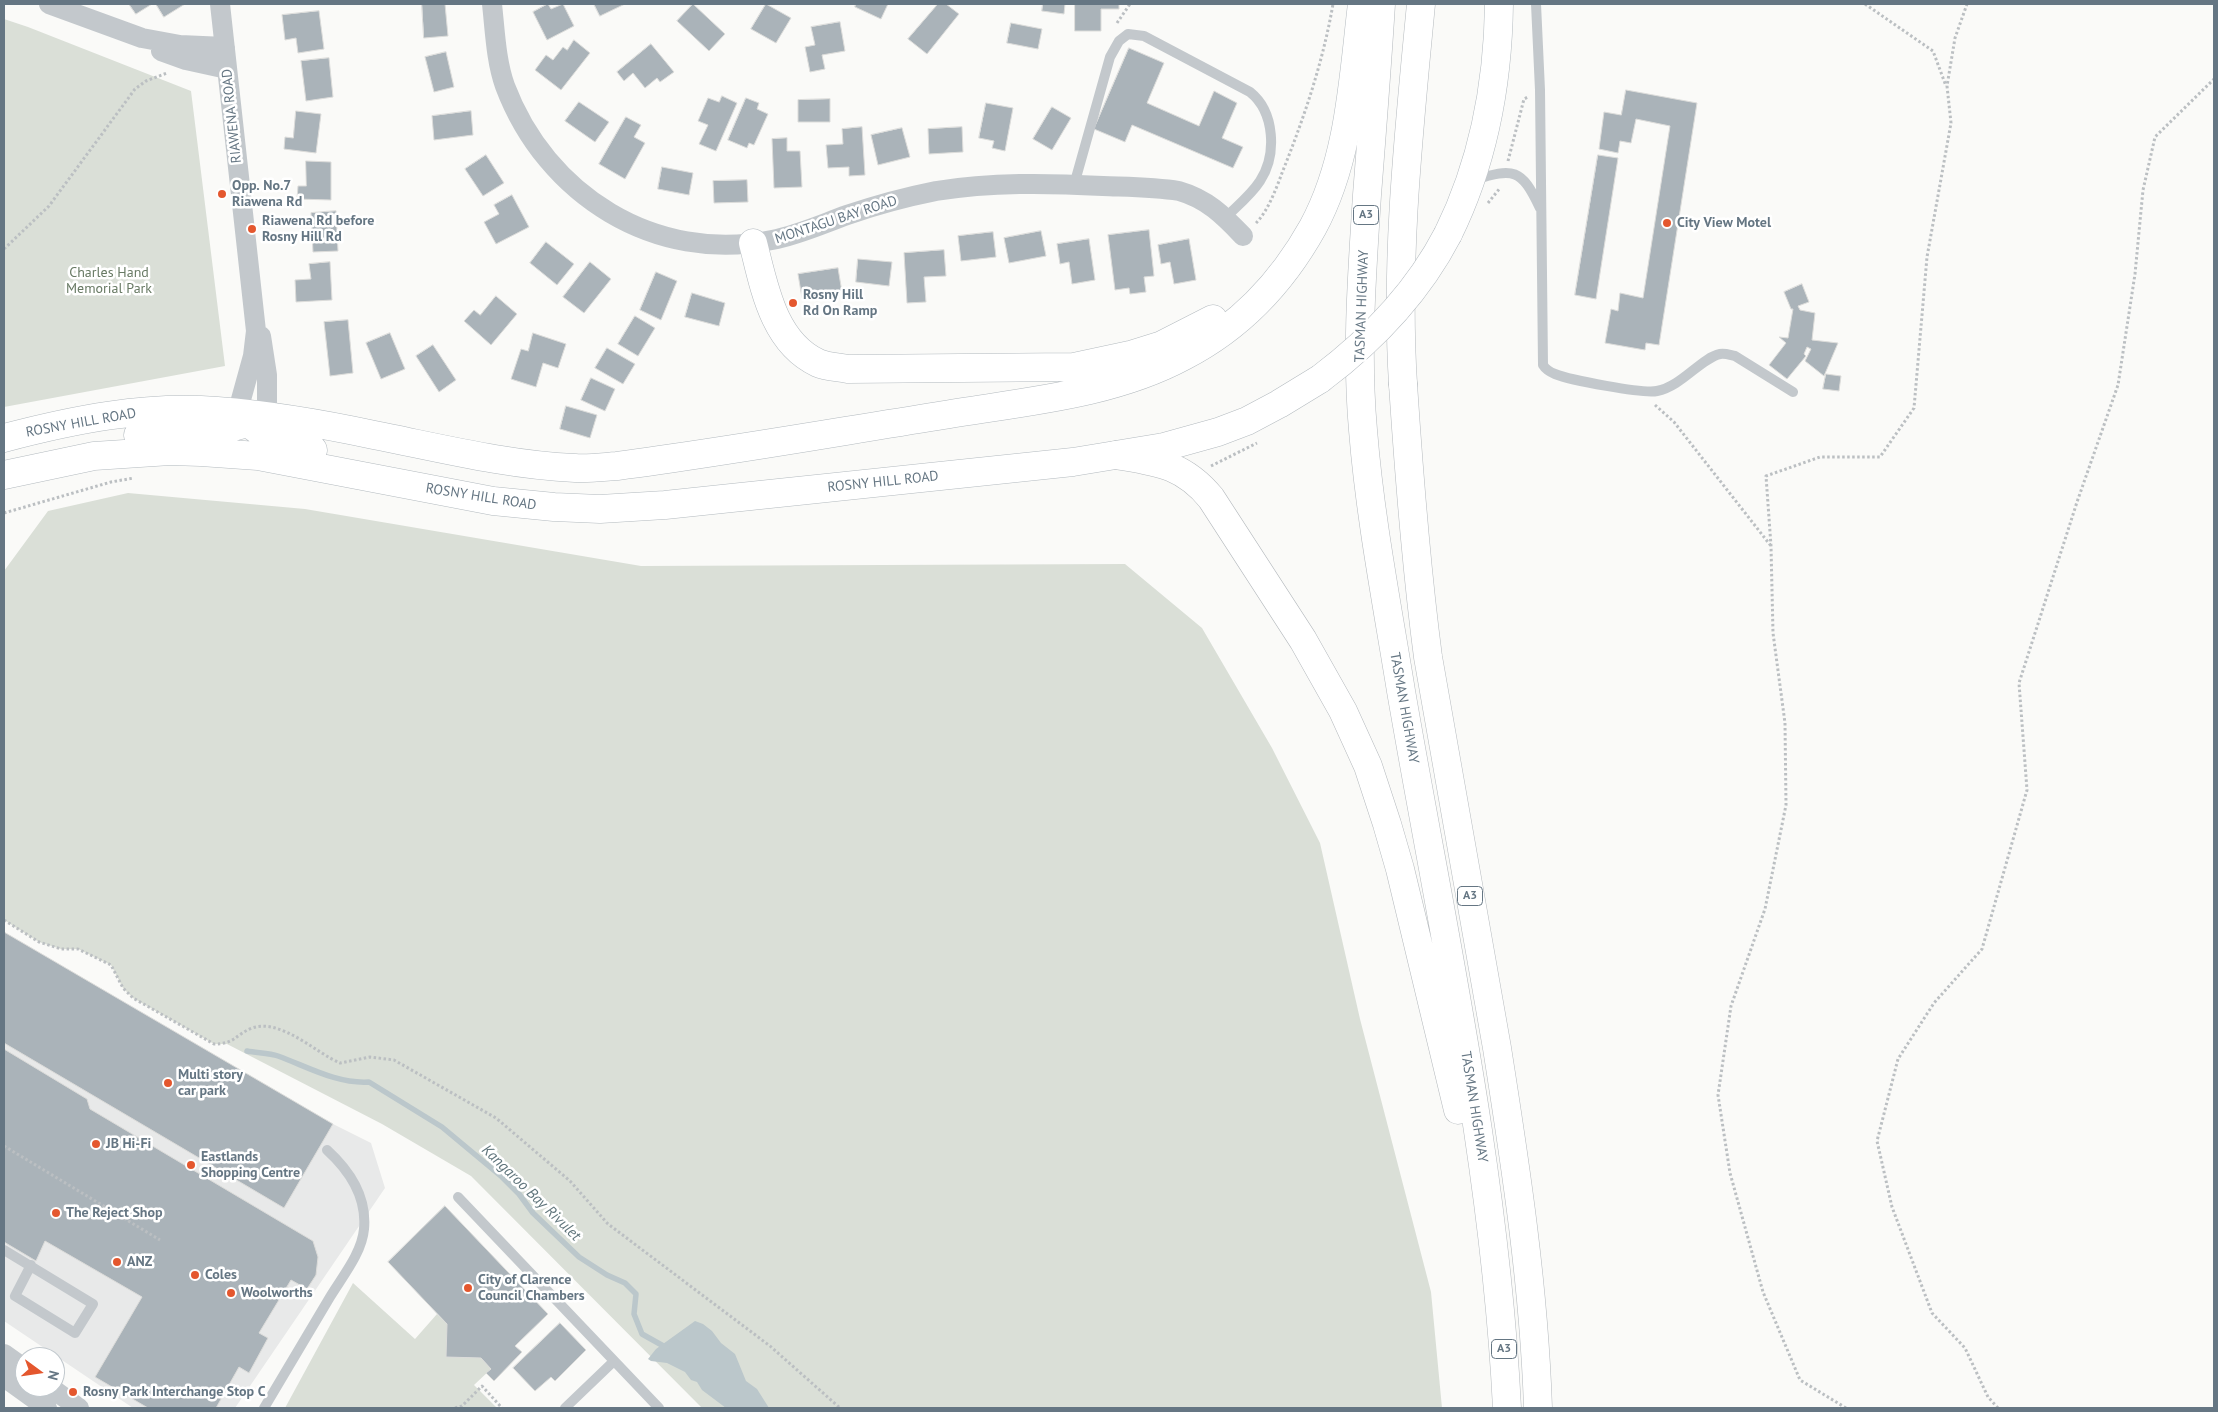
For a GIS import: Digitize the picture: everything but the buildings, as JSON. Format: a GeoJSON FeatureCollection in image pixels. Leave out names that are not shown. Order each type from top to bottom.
{"type":"FeatureCollection","features":[{"type":"Feature","properties":{"kind":"main road"},"geometry":{"type":"LineString","coordinates":[[753,243],[764,286],[780,326],[796,348],[819,363],[848,369],[1074,366],[1121,358],[1162,344],[1189,333],[1230,308],[1271,271],[1286,254],[1312,217],[1336,169],[1354,86],[1362,4]]}},
{"type":"Feature","properties":{"kind":"main road","name":"TASMAN HIGHWAY"},"geometry":{"type":"LineString","coordinates":[[1381,4],[1362,267],[1360,378],[1362,427],[1383,585],[1474,1100],[1488,1193],[1499,1289],[1507,1408]]}},
{"type":"Feature","properties":{"kind":"main road","name":"A3"},"geometry":{"type":"LineString","coordinates":[[1421,4],[1404,197],[1401,278],[1403,384],[1415,554],[1422,618],[1490,1005],[1518,1183],[1530,1288],[1538,1408]]}},
{"type":"Feature","properties":{"kind":"main road","name":"ROSNY HILL ROAD"},"geometry":{"type":"LineString","coordinates":[[4,473],[94,456],[170,451],[201,452],[258,456],[446,493],[554,507],[600,509],[665,505],[1073,462],[1164,447],[1218,432],[1279,404],[1320,379],[1363,344],[1385,322],[1426,270],[1448,234],[1472,181],[1488,125],[1494,87],[1499,4]]}},
{"type":"Feature","properties":{"kind":"main road","name":"ROSNY HILL ROAD"},"geometry":{"type":"LineString","coordinates":[[4,438],[89,419],[155,411],[210,410],[250,418],[372,434],[505,460],[577,468],[655,461],[1070,394],[1111,384],[1159,368],[1208,342],[1235,323],[1276,282],[1295,257],[1322,209],[1336,169]]}},
{"type":"Feature","properties":{"kind":"main road"},"geometry":{"type":"LineString","coordinates":[[4,473],[55,451],[95,441],[169,432],[215,432],[250,418],[273,439],[390,471],[446,493]]}},
{"type":"Feature","properties":{"kind":"main road"},"geometry":{"type":"LineString","coordinates":[[1116,455],[1170,466],[1190,476],[1201,486],[1211,498],[1304,640],[1343,711],[1368,766],[1400,869],[1499,1289]]}},
{"type":"Feature","properties":{"kind":"street"},"geometry":{"type":"LineString","coordinates":[[49,4],[142,38],[180,45],[225,47]]}},
{"type":"Feature","properties":{"kind":"street","name":"RIAWENA ROAD"},"geometry":{"type":"LineString","coordinates":[[220,4],[255,317],[250,418]]}},
{"type":"Feature","properties":{"kind":"street","name":"MONTAGU BAY ROAD"},"geometry":{"type":"LineString","coordinates":[[492,4],[498,56],[504,84],[527,132],[545,158],[582,195],[606,211],[652,232],[701,243],[753,243],[789,236],[880,204],[937,191],[1009,184],[1074,185],[1179,191],[1205,201],[1243,236]]}},
{"type":"Feature","properties":{"kind":"street"},"geometry":{"type":"LineString","coordinates":[[116,29],[152,48],[177,57],[227,69]]}},
{"type":"Feature","properties":{"kind":"street","name":"RIAWENA ROAD"},"geometry":{"type":"LineString","coordinates":[[250,418],[268,396],[265,355],[255,317]]}},
{"type":"Feature","properties":{"kind":"street"},"geometry":{"type":"LineString","coordinates":[[4,1354],[15,1362]]}},
{"type":"Feature","properties":{"kind":"street"},"geometry":{"type":"LineString","coordinates":[[4,1377],[47,1408]]}},
{"type":"Feature","properties":{"kind":"street"},"geometry":{"type":"LineString","coordinates":[[64,1397],[79,1408]]}},
{"type":"Feature","properties":{"kind":"lane"},"geometry":{"type":"LineString","coordinates":[[1536,4],[1540,90],[1543,365],[1549,371],[1570,379],[1650,392],[1666,389],[1687,377],[1709,359],[1718,354],[1726,354],[1735,356],[1793,392]]}},
{"type":"Feature","properties":{"kind":"lane"},"geometry":{"type":"LineString","coordinates":[[1074,185],[1110,57],[1122,38],[1128,34],[1138,34],[1170,48],[1250,92],[1265,110],[1271,131],[1266,169],[1253,190],[1225,218]]}},
{"type":"Feature","properties":{"kind":"lane"},"geometry":{"type":"LineString","coordinates":[[1472,181],[1505,172],[1517,175],[1525,181],[1541,211]]}},
{"type":"Feature","properties":{"kind":"lane"},"geometry":{"type":"LineString","coordinates":[[264,1408],[352,1261],[364,1230],[361,1202],[348,1171],[327,1150]]}},
{"type":"Feature","properties":{"kind":"lane"},"geometry":{"type":"LineString","coordinates":[[458,1197],[613,1362],[659,1408]]}},
{"type":"Feature","properties":{"kind":"lane"},"geometry":{"type":"LineString","coordinates":[[4,1250],[31,1266],[93,1304],[75,1333],[15,1296],[31,1266]]}},
{"type":"Feature","properties":{"kind":"lane"},"geometry":{"type":"LineString","coordinates":[[565,1408],[613,1362]]}},
{"type":"Feature","properties":{"kind":"path"},"geometry":{"type":"LineString","coordinates":[[1243,236],[1259,220],[1290,154],[1320,65],[1332,4]]}},
{"type":"Feature","properties":{"kind":"path"},"geometry":{"type":"LineString","coordinates":[[1846,1408],[1800,1380],[1763,1292],[1730,1173],[1718,1095],[1731,1006],[1765,909],[1786,805],[1785,723],[1773,633],[1771,546],[1766,476],[1820,457],[1880,457],[1914,408],[1927,257],[1950,123],[1946,86],[1932,51],[1865,4]]}},
{"type":"Feature","properties":{"kind":"path"},"geometry":{"type":"LineString","coordinates":[[1946,86],[1955,38],[1967,4]]}},
{"type":"Feature","properties":{"kind":"path"},"geometry":{"type":"LineString","coordinates":[[4,249],[49,206],[135,89],[146,80],[174,72],[177,57]]}},
{"type":"Feature","properties":{"kind":"path"},"geometry":{"type":"LineString","coordinates":[[1998,1408],[1988,1397],[1965,1348],[1932,1313],[1892,1207],[1877,1141],[1898,1059],[1934,1003],[1982,949],[2027,790],[2019,683],[2077,502],[2118,385],[2135,274],[2143,190],[2155,138],[2214,79]]}},
{"type":"Feature","properties":{"kind":"path"},"geometry":{"type":"LineString","coordinates":[[1484,207],[1502,185],[1524,99],[1540,90]]}},
{"type":"Feature","properties":{"kind":"path"},"geometry":{"type":"LineString","coordinates":[[1639,391],[1674,422],[1771,546]]}},
{"type":"Feature","properties":{"kind":"path"},"geometry":{"type":"LineString","coordinates":[[4,920],[39,942],[60,949],[78,949],[111,965],[123,988],[133,998],[214,1044],[227,1044],[252,1028],[270,1027],[302,1041],[340,1063],[370,1057],[394,1060],[478,1108],[502,1124],[570,1181],[608,1224],[770,1346],[840,1408]]}},
{"type":"Feature","properties":{"kind":"path"},"geometry":{"type":"LineString","coordinates":[[4,1146],[160,1240]]}},
{"type":"Feature","properties":{"kind":"path"},"geometry":{"type":"LineString","coordinates":[[455,1408],[462,1406],[482,1386],[502,1408]]}},
{"type":"Feature","properties":{"kind":"shaded area","name":"Eastlands Shopping Centre"},"geometry":{"type":"Polygon","coordinates":[[[4,932],[333,1124],[371,1143],[385,1188],[235,1408],[133,1408],[65,1362],[65,1347],[43,1347],[4,1321],[4,932]]]}},
{"type":"Feature","properties":{"kind":"shaded area"},"geometry":{"type":"Polygon","coordinates":[[[695,1321],[712,1331],[721,1343],[735,1354],[746,1381],[757,1389],[769,1408],[726,1408],[702,1390],[697,1382],[691,1380],[685,1372],[667,1363],[648,1359],[656,1349],[695,1321]]]}},
{"type":"Feature","properties":{"kind":"green space","name":"Charles Hand Memorial Park"},"geometry":{"type":"Polygon","coordinates":[[[4,19],[191,91],[225,366],[4,407],[4,19]]]}},
{"type":"Feature","properties":{"kind":"green space"},"geometry":{"type":"Polygon","coordinates":[[[128,493],[305,509],[641,566],[1125,564],[1202,628],[1272,748],[1320,843],[1360,1019],[1431,1292],[1442,1408],[702,1408],[471,1176],[382,1124],[227,1044],[214,1044],[133,998],[123,988],[111,965],[78,949],[61,949],[39,942],[4,920],[4,571],[48,511],[128,493]]]}},
{"type":"Feature","properties":{"kind":"green space"},"geometry":{"type":"Polygon","coordinates":[[[353,1283],[415,1339],[437,1314],[447,1324],[447,1357],[481,1358],[491,1369],[474,1385],[497,1408],[285,1408],[353,1283]]]}},
{"type":"Feature","properties":{"kind":"waterway","name":"Kangaroo Bay Rivulet"},"geometry":{"type":"LineString","coordinates":[[247,1051],[278,1056],[334,1078],[369,1082],[442,1127],[502,1177],[519,1194],[533,1213],[579,1257],[607,1275],[625,1283],[636,1294],[634,1314],[642,1334],[667,1348]]}},
{"type":"Feature","properties":{"kind":"place","name":"Opp. No.7 Riawena Rd"},"geometry":{"type":"Point","coordinates":[222,194]}},
{"type":"Feature","properties":{"kind":"place","name":"City View Motel"},"geometry":{"type":"Point","coordinates":[1667,223]}},
{"type":"Feature","properties":{"kind":"place","name":"Riawena Rd before Rosny Hill Rd"},"geometry":{"type":"Point","coordinates":[252,229]}},
{"type":"Feature","properties":{"kind":"place","name":"Rosny Hill Rd On Ramp"},"geometry":{"type":"Point","coordinates":[793,303]}},
{"type":"Feature","properties":{"kind":"place","name":"Multi story car park"},"geometry":{"type":"Point","coordinates":[168,1083]}},
{"type":"Feature","properties":{"kind":"place","name":"JB Hi-Fi"},"geometry":{"type":"Point","coordinates":[96,1144]}},
{"type":"Feature","properties":{"kind":"place","name":"Eastlands Shopping Centre"},"geometry":{"type":"Point","coordinates":[191,1165]}},
{"type":"Feature","properties":{"kind":"place","name":"The Reject Shop"},"geometry":{"type":"Point","coordinates":[56,1213]}},
{"type":"Feature","properties":{"kind":"place","name":"ANZ"},"geometry":{"type":"Point","coordinates":[117,1262]}},
{"type":"Feature","properties":{"kind":"place","name":"Coles"},"geometry":{"type":"Point","coordinates":[195,1275]}},
{"type":"Feature","properties":{"kind":"place","name":"City of Clarence Council Chambers"},"geometry":{"type":"Point","coordinates":[468,1288]}},
{"type":"Feature","properties":{"kind":"place","name":"Woolworths"},"geometry":{"type":"Point","coordinates":[231,1293]}},
{"type":"Feature","properties":{"kind":"place","name":"Rosny Park Interchange Stop C"},"geometry":{"type":"Point","coordinates":[73,1392]}}]}
